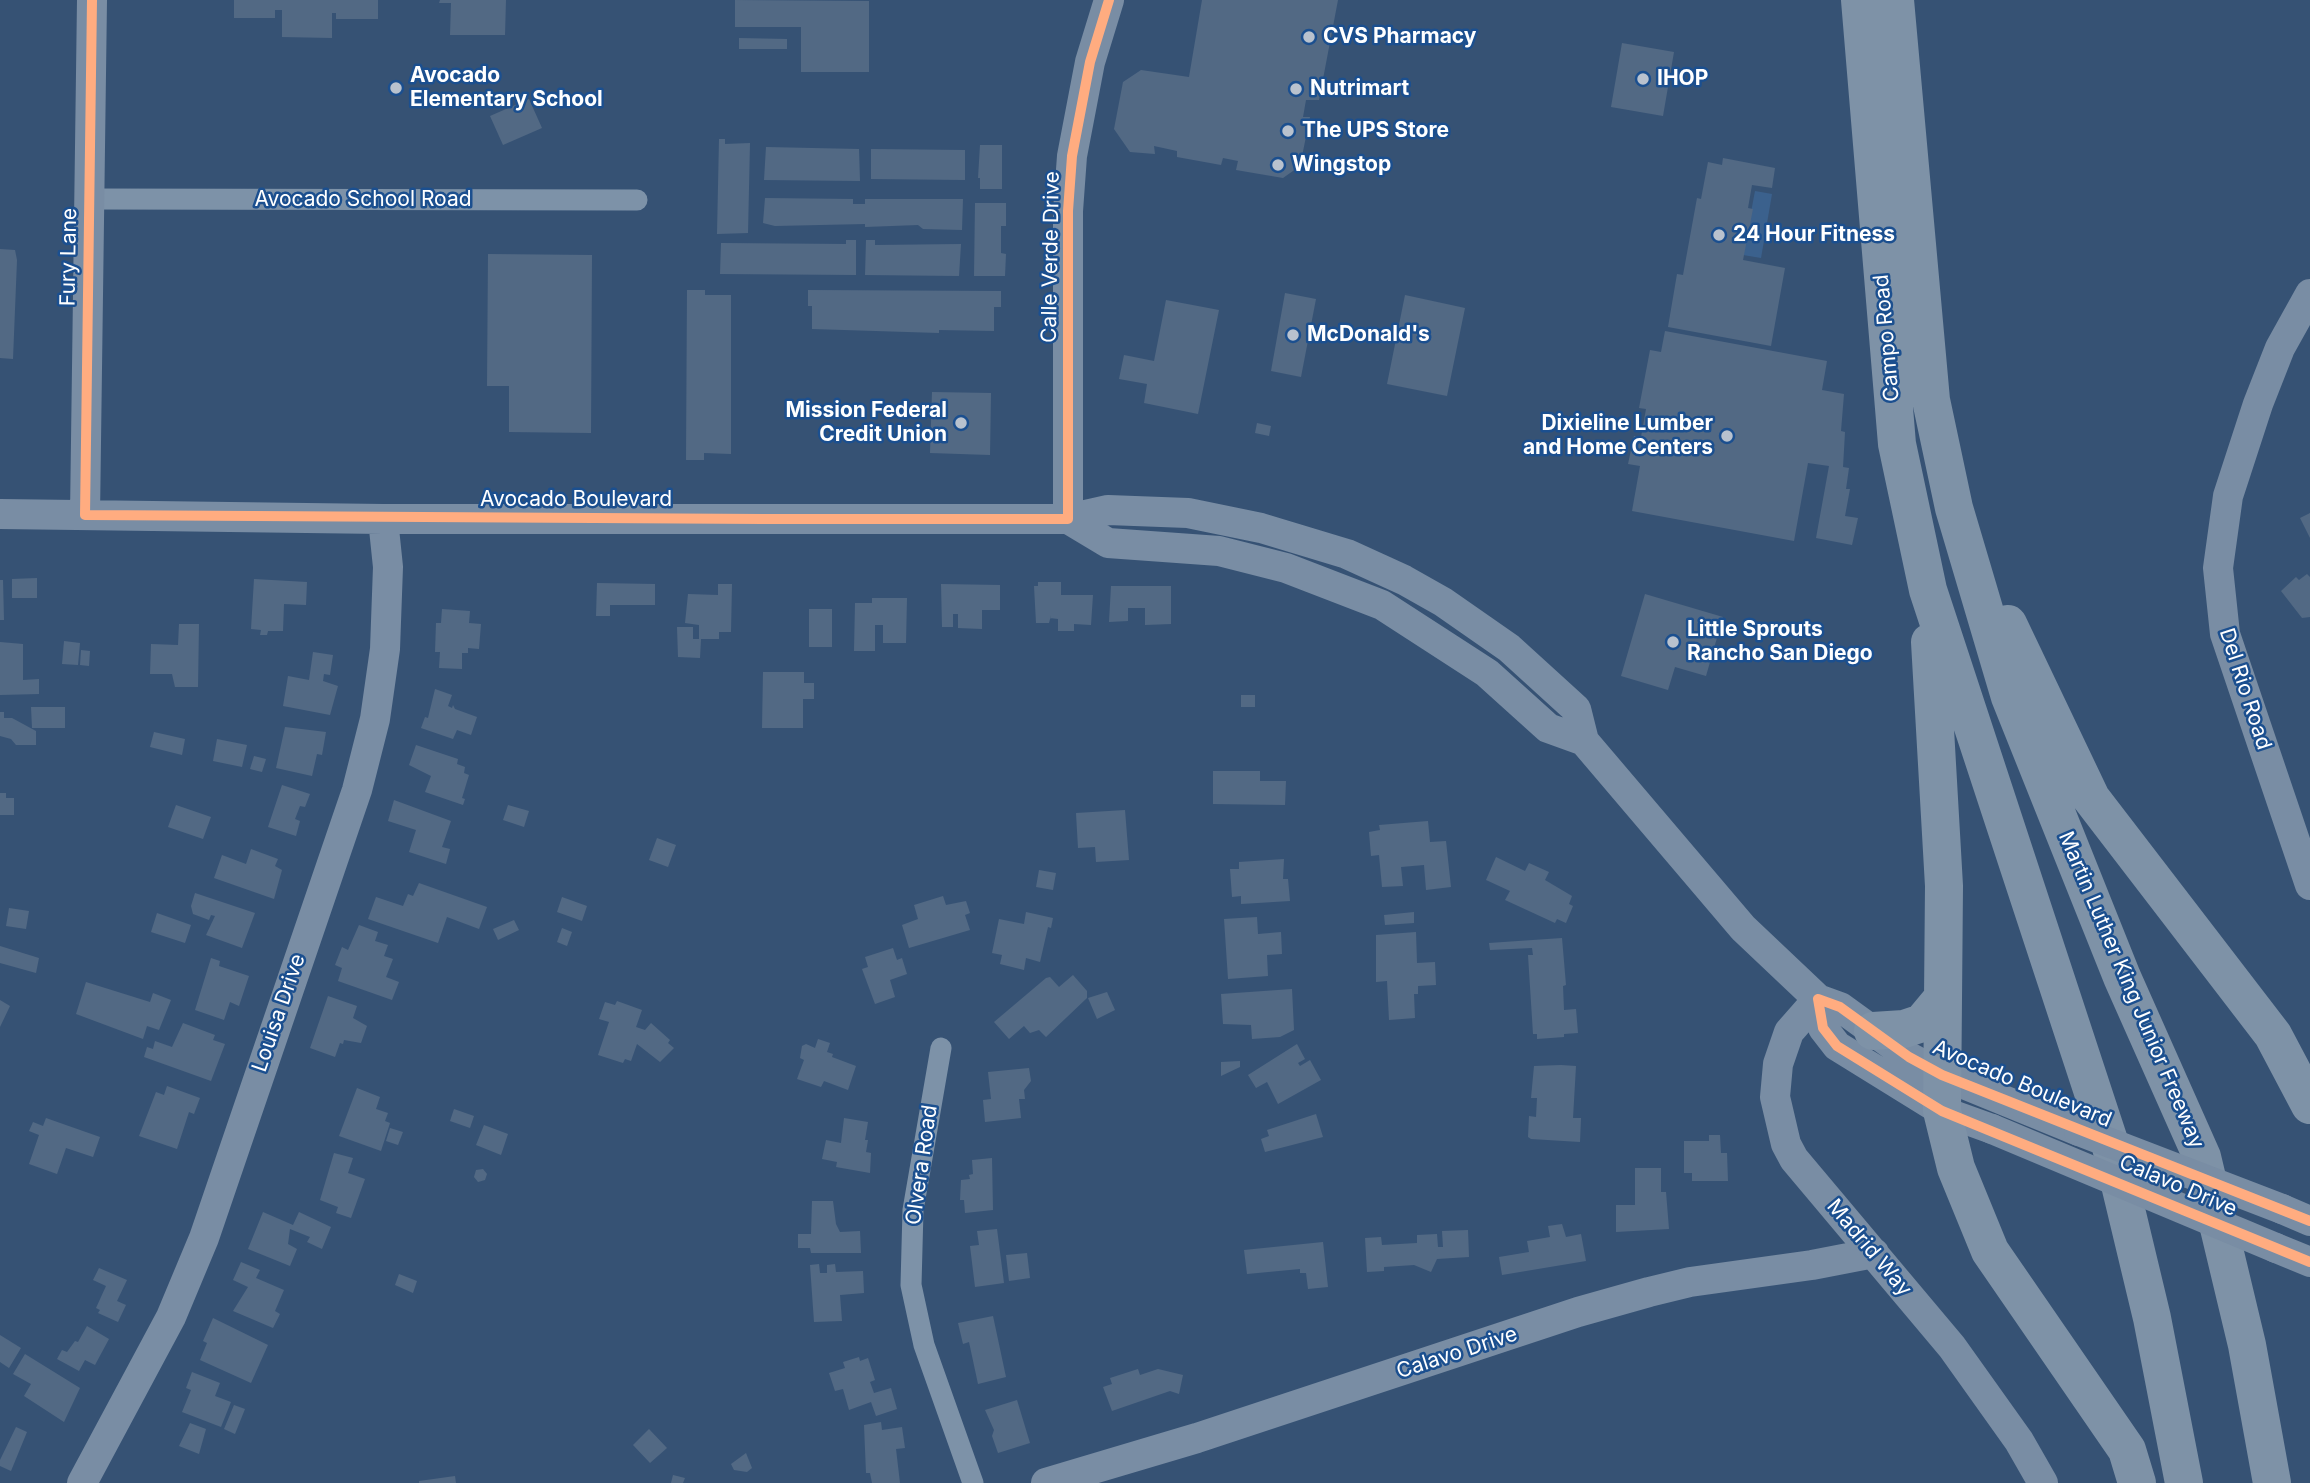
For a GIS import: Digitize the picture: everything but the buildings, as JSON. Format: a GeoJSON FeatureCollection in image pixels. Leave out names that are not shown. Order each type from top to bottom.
{"type":"FeatureCollection","features":[{"type":"Feature","properties":{"kind":"highway","name":"Campo Road"},"geometry":{"type":"LineString","coordinates":[[1860,0],[1897,444],[1928,590]]}},
{"type":"Feature","properties":{"kind":"highway","name":"Campo Road"},"geometry":{"type":"LineString","coordinates":[[1895,0],[1931,400],[1954,508]]}},
{"type":"Feature","properties":{"kind":"highway"},"geometry":{"type":"LineString","coordinates":[[1954,508],[2091,798],[2273,1035],[2310,1105]]}},
{"type":"Feature","properties":{"kind":"highway","name":"Martin Luther King Junior Freeway"},"geometry":{"type":"LineString","coordinates":[[1954,508],[2010,697],[2122,977],[2202,1157],[2247,1345],[2272,1483]]}},
{"type":"Feature","properties":{"kind":"highway"},"geometry":{"type":"LineString","coordinates":[[1928,590],[1944,886],[1942,1093],[1956,1168],[1990,1251],[2127,1450],[2137,1483]]}},
{"type":"Feature","properties":{"kind":"highway"},"geometry":{"type":"LineString","coordinates":[[1928,590],[2111,1147],[2152,1318],[2185,1483]]}},
{"type":"Feature","properties":{"kind":"highway"},"geometry":{"type":"LineString","coordinates":[[1873,1031],[1922,1023],[1942,999]]}},
{"type":"Feature","properties":{"kind":"main road","name":"Fury Lane"},"geometry":{"type":"LineString","coordinates":[[85,515],[92,0]]}},
{"type":"Feature","properties":{"kind":"main road","name":"Calle Verde Drive"},"geometry":{"type":"LineString","coordinates":[[1068,519],[1069,211],[1072,156],[1090,62],[1109,0]]}},
{"type":"Feature","properties":{"kind":"main road","name":"Del Rio Road"},"geometry":{"type":"LineString","coordinates":[[2310,294],[2280,348],[2258,404],[2228,496],[2218,568],[2225,634],[2310,885]]}},
{"type":"Feature","properties":{"kind":"main road","name":"Avocado Boulevard"},"geometry":{"type":"LineString","coordinates":[[0,514],[383,519],[1068,519],[1108,510],[1188,513],[1261,527],[1347,554],[1399,578],[1443,603],[1531,667],[1576,709],[1584,741],[1743,928],[1818,999],[1840,1007],[1873,1031],[1942,1093],[1992,1129]]}},
{"type":"Feature","properties":{"kind":"main road","name":"Louisa Drive"},"geometry":{"type":"LineString","coordinates":[[82,1483],[171,1317],[204,1238],[357,790],[375,719],[384,657],[388,567],[383,519]]}},
{"type":"Feature","properties":{"kind":"main road","name":"Avocado Boulevard"},"geometry":{"type":"LineString","coordinates":[[1068,519],[1108,543],[1219,551],[1286,568],[1382,605],[1488,673],[1548,728],[1584,741]]}},
{"type":"Feature","properties":{"kind":"main road"},"geometry":{"type":"LineString","coordinates":[[1255,560],[1262,554],[1276,553],[1362,580],[1399,578]]}},
{"type":"Feature","properties":{"kind":"main road"},"geometry":{"type":"LineString","coordinates":[[1418,626],[1442,626],[1501,667],[1514,672],[1531,667]]}},
{"type":"Feature","properties":{"kind":"main road","name":"Avocado Boulevard"},"geometry":{"type":"LineString","coordinates":[[1818,999],[1824,1028],[1837,1046],[1942,1093],[1998,1100],[2160,1162]]}},
{"type":"Feature","properties":{"kind":"main road","name":"Madrid Way"},"geometry":{"type":"LineString","coordinates":[[1818,999],[1789,1032],[1782,1047],[1775,1080],[1777,1113],[1794,1159],[1967,1368],[2019,1441],[2043,1483]]}},
{"type":"Feature","properties":{"kind":"main road","name":"Calavo Drive"},"geometry":{"type":"LineString","coordinates":[[1992,1129],[2310,1262]]}},
{"type":"Feature","properties":{"kind":"main road","name":"Calavo Drive"},"geometry":{"type":"LineString","coordinates":[[2160,1162],[2310,1221]]}},
{"type":"Feature","properties":{"kind":"main road","name":"Calavo Drive"},"geometry":{"type":"LineString","coordinates":[[1046,1483],[1197,1438],[1578,1312],[1649,1292],[1689,1282],[1874,1253]]}},
{"type":"Feature","properties":{"kind":"street","name":"Avocado School Road"},"geometry":{"type":"LineString","coordinates":[[90,199],[637,200]]}},
{"type":"Feature","properties":{"kind":"street","name":"Olvera Road"},"geometry":{"type":"LineString","coordinates":[[940,1048],[913,1210],[911,1285],[924,1345],[973,1483]]}},
{"type":"Feature","properties":{"kind":"water"},"geometry":{"type":"Polygon","coordinates":[[[1755,191],[1772,194],[1761,258],[1743,255],[1755,191]]]}},
{"type":"Feature","properties":{"kind":"cycle path"},"geometry":{"type":"LineString","coordinates":[[92,0],[85,515],[763,519],[1068,519],[1068,211],[1072,156],[1090,62],[1109,0]]}},
{"type":"Feature","properties":{"kind":"cycle path"},"geometry":{"type":"LineString","coordinates":[[1818,999],[1823,1028],[1837,1046],[1942,1111],[2310,1262]]}},
{"type":"Feature","properties":{"kind":"cycle path"},"geometry":{"type":"LineString","coordinates":[[1818,999],[1840,1007],[1909,1057],[1942,1075],[2310,1221]]}},
{"type":"Feature","properties":{"kind":"place","name":"CVS Pharmacy"},"geometry":{"type":"Point","coordinates":[1309,37]}},
{"type":"Feature","properties":{"kind":"place","name":"IHOP"},"geometry":{"type":"Point","coordinates":[1643,79]}},
{"type":"Feature","properties":{"kind":"place","name":"Avocado Elementary School"},"geometry":{"type":"Point","coordinates":[396,88]}},
{"type":"Feature","properties":{"kind":"place","name":"Nutrimart"},"geometry":{"type":"Point","coordinates":[1296,89]}},
{"type":"Feature","properties":{"kind":"place","name":"The UPS Store"},"geometry":{"type":"Point","coordinates":[1288,131]}},
{"type":"Feature","properties":{"kind":"place","name":"Wingstop"},"geometry":{"type":"Point","coordinates":[1278,165]}},
{"type":"Feature","properties":{"kind":"place","name":"24 Hour Fitness"},"geometry":{"type":"Point","coordinates":[1719,235]}},
{"type":"Feature","properties":{"kind":"place","name":"McDonald's"},"geometry":{"type":"Point","coordinates":[1293,335]}},
{"type":"Feature","properties":{"kind":"place","name":"Mission Federal Credit Union"},"geometry":{"type":"Point","coordinates":[961,423]}},
{"type":"Feature","properties":{"kind":"place","name":"Dixieline Lumber and Home Centers"},"geometry":{"type":"Point","coordinates":[1727,436]}},
{"type":"Feature","properties":{"kind":"place","name":"Little Sprouts Rancho San Diego"},"geometry":{"type":"Point","coordinates":[1673,642]}}]}
